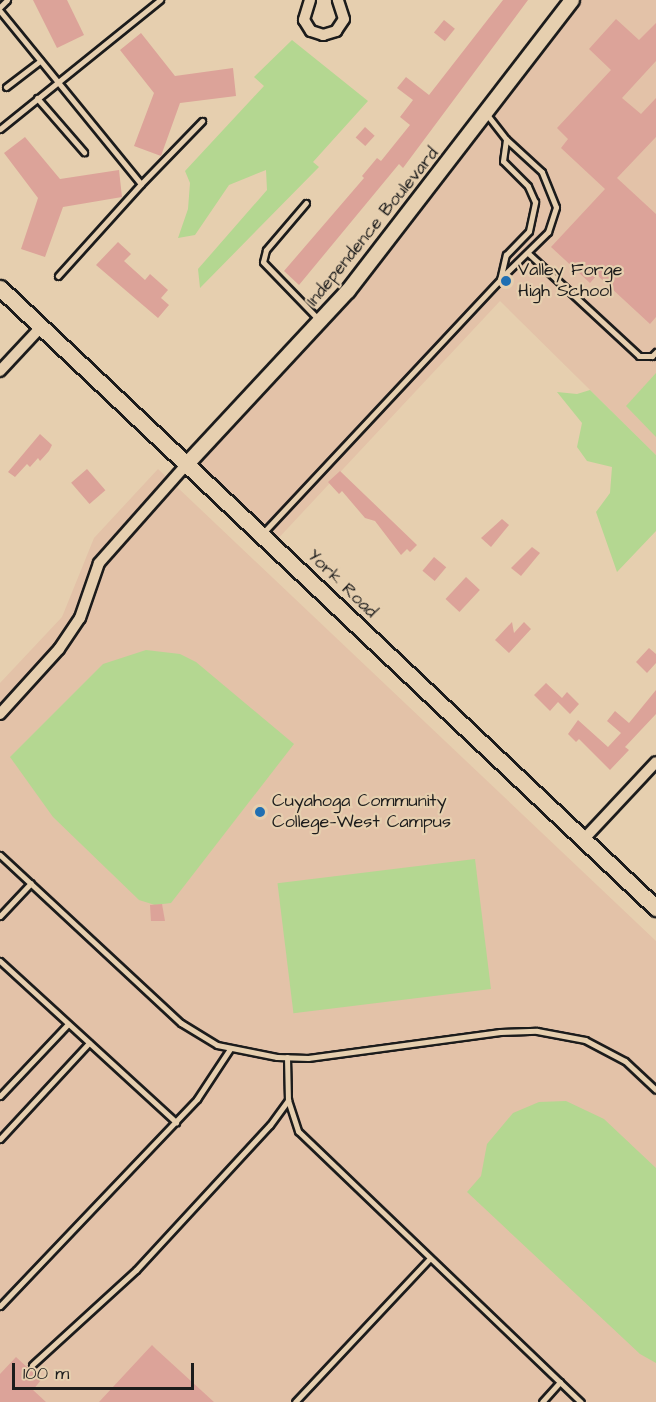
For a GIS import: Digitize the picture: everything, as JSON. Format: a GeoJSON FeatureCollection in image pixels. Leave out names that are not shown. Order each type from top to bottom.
{"type":"FeatureCollection","features":[{"type":"Feature","properties":{"kind":"main road","name":"York Road"},"geometry":{"type":"LineString","coordinates":[[0,288],[656,908]]}},
{"type":"Feature","properties":{"kind":"street"},"geometry":{"type":"LineString","coordinates":[[310,0],[304,20],[311,31],[323,35],[341,26],[344,12],[338,0]]}},
{"type":"Feature","properties":{"kind":"street","name":"Independence Boulevard"},"geometry":{"type":"LineString","coordinates":[[187,464],[320,321],[487,115],[572,0]]}},
{"type":"Feature","properties":{"kind":"street"},"geometry":{"type":"LineString","coordinates":[[0,371],[41,327]]}},
{"type":"Feature","properties":{"kind":"street"},"geometry":{"type":"LineString","coordinates":[[0,714],[59,649],[80,618],[99,563],[187,464]]}},
{"type":"Feature","properties":{"kind":"street"},"geometry":{"type":"LineString","coordinates":[[584,839],[656,762]]}},
{"type":"Feature","properties":{"kind":"lane"},"geometry":{"type":"LineString","coordinates":[[7,0],[0,9],[141,184]]}},
{"type":"Feature","properties":{"kind":"lane"},"geometry":{"type":"LineString","coordinates":[[0,129],[160,0]]}},
{"type":"Feature","properties":{"kind":"lane"},"geometry":{"type":"LineString","coordinates":[[6,87],[40,61]]}},
{"type":"Feature","properties":{"kind":"lane"},"geometry":{"type":"LineString","coordinates":[[37,98],[84,152]]}},
{"type":"Feature","properties":{"kind":"lane"},"geometry":{"type":"LineString","coordinates":[[262,535],[500,279],[529,254],[548,232],[556,207],[542,172],[506,139],[487,115]]}},
{"type":"Feature","properties":{"kind":"lane"},"geometry":{"type":"LineString","coordinates":[[58,276],[141,184],[202,121]]}},
{"type":"Feature","properties":{"kind":"lane"},"geometry":{"type":"LineString","coordinates":[[500,279],[506,255],[529,231],[535,216],[535,202],[528,186],[503,161],[506,139]]}},
{"type":"Feature","properties":{"kind":"lane"},"geometry":{"type":"LineString","coordinates":[[306,203],[266,250],[263,262],[320,321]]}},
{"type":"Feature","properties":{"kind":"lane"},"geometry":{"type":"LineString","coordinates":[[529,254],[639,356],[652,356],[656,352]]}},
{"type":"Feature","properties":{"kind":"lane"},"geometry":{"type":"LineString","coordinates":[[0,855],[181,1023],[230,1049],[286,1058],[537,1031],[585,1040],[624,1061],[656,1090]]}},
{"type":"Feature","properties":{"kind":"lane"},"geometry":{"type":"LineString","coordinates":[[0,916],[31,884]]}},
{"type":"Feature","properties":{"kind":"lane"},"geometry":{"type":"LineString","coordinates":[[0,962],[176,1122]]}},
{"type":"Feature","properties":{"kind":"lane"},"geometry":{"type":"LineString","coordinates":[[0,1096],[68,1024]]}},
{"type":"Feature","properties":{"kind":"lane"},"geometry":{"type":"LineString","coordinates":[[0,1139],[89,1043]]}},
{"type":"Feature","properties":{"kind":"lane"},"geometry":{"type":"LineString","coordinates":[[0,1306],[197,1099],[230,1049]]}},
{"type":"Feature","properties":{"kind":"lane"},"geometry":{"type":"LineString","coordinates":[[286,1058],[288,1100],[298,1131],[312,1147],[581,1402]]}},
{"type":"Feature","properties":{"kind":"lane"},"geometry":{"type":"LineString","coordinates":[[32,1365],[136,1270],[288,1100]]}},
{"type":"Feature","properties":{"kind":"lane"},"geometry":{"type":"LineString","coordinates":[[295,1402],[430,1258]]}},
{"type":"Feature","properties":{"kind":"lane"},"geometry":{"type":"LineString","coordinates":[[542,1402],[560,1382]]}},
{"type":"Feature","properties":{"kind":"shaded area","name":"Valley Forge High School"},"geometry":{"type":"Polygon","coordinates":[[[572,0],[656,0],[656,455],[500,301],[273,544],[187,464],[348,291],[572,0]]]}},
{"type":"Feature","properties":{"kind":"shaded area","name":"Cuyahoga Community College—West Campus"},"geometry":{"type":"Polygon","coordinates":[[[158,469],[656,941],[656,1402],[0,1402],[0,683],[62,617],[94,538],[158,469]]]}},
{"type":"Feature","properties":{"kind":"green space"},"geometry":{"type":"Polygon","coordinates":[[[292,40],[368,101],[313,162],[319,167],[200,288],[198,269],[267,190],[266,170],[229,185],[195,235],[178,238],[188,209],[190,183],[185,171],[264,86],[254,77],[292,40]]]}},
{"type":"Feature","properties":{"kind":"green space"},"geometry":{"type":"Polygon","coordinates":[[[656,373],[656,437],[626,406],[656,373]]]}},
{"type":"Feature","properties":{"kind":"green space"},"geometry":{"type":"Polygon","coordinates":[[[590,390],[656,455],[656,531],[617,572],[596,512],[610,493],[612,467],[587,461],[577,447],[582,423],[557,392],[577,394],[590,390]]]}},
{"type":"Feature","properties":{"kind":"green space"},"geometry":{"type":"Polygon","coordinates":[[[146,650],[180,654],[196,662],[294,744],[171,903],[155,905],[139,900],[53,817],[10,757],[103,664],[146,650]]]}},
{"type":"Feature","properties":{"kind":"green space"},"geometry":{"type":"Polygon","coordinates":[[[475,859],[491,989],[293,1013],[277,883],[475,859]]]}},
{"type":"Feature","properties":{"kind":"green space"},"geometry":{"type":"Polygon","coordinates":[[[566,1101],[604,1119],[656,1168],[656,1363],[640,1354],[467,1192],[481,1176],[487,1144],[513,1113],[539,1102],[566,1101]]]}},
{"type":"Feature","properties":{"kind":"building"},"geometry":{"type":"Polygon","coordinates":[[[33,0],[67,0],[84,35],[57,48],[33,0]]]}},
{"type":"Feature","properties":{"kind":"building"},"geometry":{"type":"Polygon","coordinates":[[[503,0],[528,0],[403,168],[399,164],[299,285],[284,271],[364,178],[362,176],[377,158],[381,161],[410,125],[400,117],[413,100],[397,88],[406,77],[429,95],[503,0]]]}},
{"type":"Feature","properties":{"kind":"building","name":"Valley Forge High School"},"geometry":{"type":"Polygon","coordinates":[[[616,19],[639,40],[656,23],[656,61],[622,98],[641,114],[656,98],[656,137],[617,178],[656,214],[656,317],[650,324],[597,275],[590,283],[551,247],[605,189],[561,148],[568,139],[557,128],[611,70],[589,49],[616,19]]]}},
{"type":"Feature","properties":{"kind":"building"},"geometry":{"type":"Polygon","coordinates":[[[444,20],[455,29],[445,41],[434,32],[444,20]]]}},
{"type":"Feature","properties":{"kind":"building"},"geometry":{"type":"Polygon","coordinates":[[[141,33],[175,76],[233,68],[236,96],[180,103],[161,156],[134,146],[154,93],[120,50],[141,33]]]}},
{"type":"Feature","properties":{"kind":"building"},"geometry":{"type":"Polygon","coordinates":[[[365,127],[375,136],[365,146],[356,137],[365,127]]]}},
{"type":"Feature","properties":{"kind":"building"},"geometry":{"type":"Polygon","coordinates":[[[25,137],[60,179],[119,170],[122,197],[63,207],[45,257],[21,249],[38,198],[4,153],[25,137]]]}},
{"type":"Feature","properties":{"kind":"building"},"geometry":{"type":"Polygon","coordinates":[[[118,242],[131,254],[124,261],[145,280],[150,274],[168,290],[161,298],[169,305],[158,318],[96,265],[118,242]]]}},
{"type":"Feature","properties":{"kind":"building"},"geometry":{"type":"Polygon","coordinates":[[[40,434],[52,445],[49,451],[40,461],[38,458],[30,467],[27,464],[15,477],[8,472],[40,434]]]}},
{"type":"Feature","properties":{"kind":"building"},"geometry":{"type":"Polygon","coordinates":[[[87,469],[105,490],[90,504],[71,483],[87,469]]]}},
{"type":"Feature","properties":{"kind":"building"},"geometry":{"type":"Polygon","coordinates":[[[340,471],[417,545],[410,552],[407,549],[401,555],[375,521],[365,518],[342,491],[339,494],[328,482],[340,471]]]}},
{"type":"Feature","properties":{"kind":"building"},"geometry":{"type":"Polygon","coordinates":[[[502,519],[509,525],[491,547],[481,538],[502,519]]]}},
{"type":"Feature","properties":{"kind":"building"},"geometry":{"type":"Polygon","coordinates":[[[532,547],[540,553],[521,576],[511,568],[532,547]]]}},
{"type":"Feature","properties":{"kind":"building"},"geometry":{"type":"Polygon","coordinates":[[[434,557],[446,567],[435,581],[422,571],[434,557]]]}},
{"type":"Feature","properties":{"kind":"building"},"geometry":{"type":"Polygon","coordinates":[[[466,577],[480,590],[459,612],[446,599],[466,577]]]}},
{"type":"Feature","properties":{"kind":"building"},"geometry":{"type":"Polygon","coordinates":[[[512,622],[514,633],[524,622],[531,629],[509,653],[495,640],[512,622]]]}},
{"type":"Feature","properties":{"kind":"building"},"geometry":{"type":"Polygon","coordinates":[[[649,648],[656,654],[656,663],[647,673],[636,662],[649,648]]]}},
{"type":"Feature","properties":{"kind":"building"},"geometry":{"type":"Polygon","coordinates":[[[546,683],[562,698],[567,692],[579,704],[570,714],[558,702],[550,711],[534,695],[546,683]]]}},
{"type":"Feature","properties":{"kind":"building"},"geometry":{"type":"Polygon","coordinates":[[[656,690],[656,714],[625,747],[629,750],[610,770],[579,739],[576,742],[568,734],[578,720],[608,747],[621,733],[607,721],[615,711],[629,723],[656,690]]]}},
{"type":"Feature","properties":{"kind":"building"},"geometry":{"type":"Polygon","coordinates":[[[162,904],[165,921],[151,921],[150,905],[162,904]]]}},
{"type":"Feature","properties":{"kind":"building"},"geometry":{"type":"Polygon","coordinates":[[[152,1345],[157,1350],[214,1402],[99,1402],[152,1345]]]}},
{"type":"Feature","properties":{"kind":"building"},"geometry":{"type":"Polygon","coordinates":[[[16,1357],[41,1380],[33,1390],[46,1402],[0,1402],[0,1374],[16,1357]]]}},
{"type":"Feature","properties":{"kind":"place","name":"Valley Forge High School"},"geometry":{"type":"Point","coordinates":[506,281]}},
{"type":"Feature","properties":{"kind":"place","name":"Cuyahoga Community College—West Campus"},"geometry":{"type":"Point","coordinates":[260,812]}}]}
